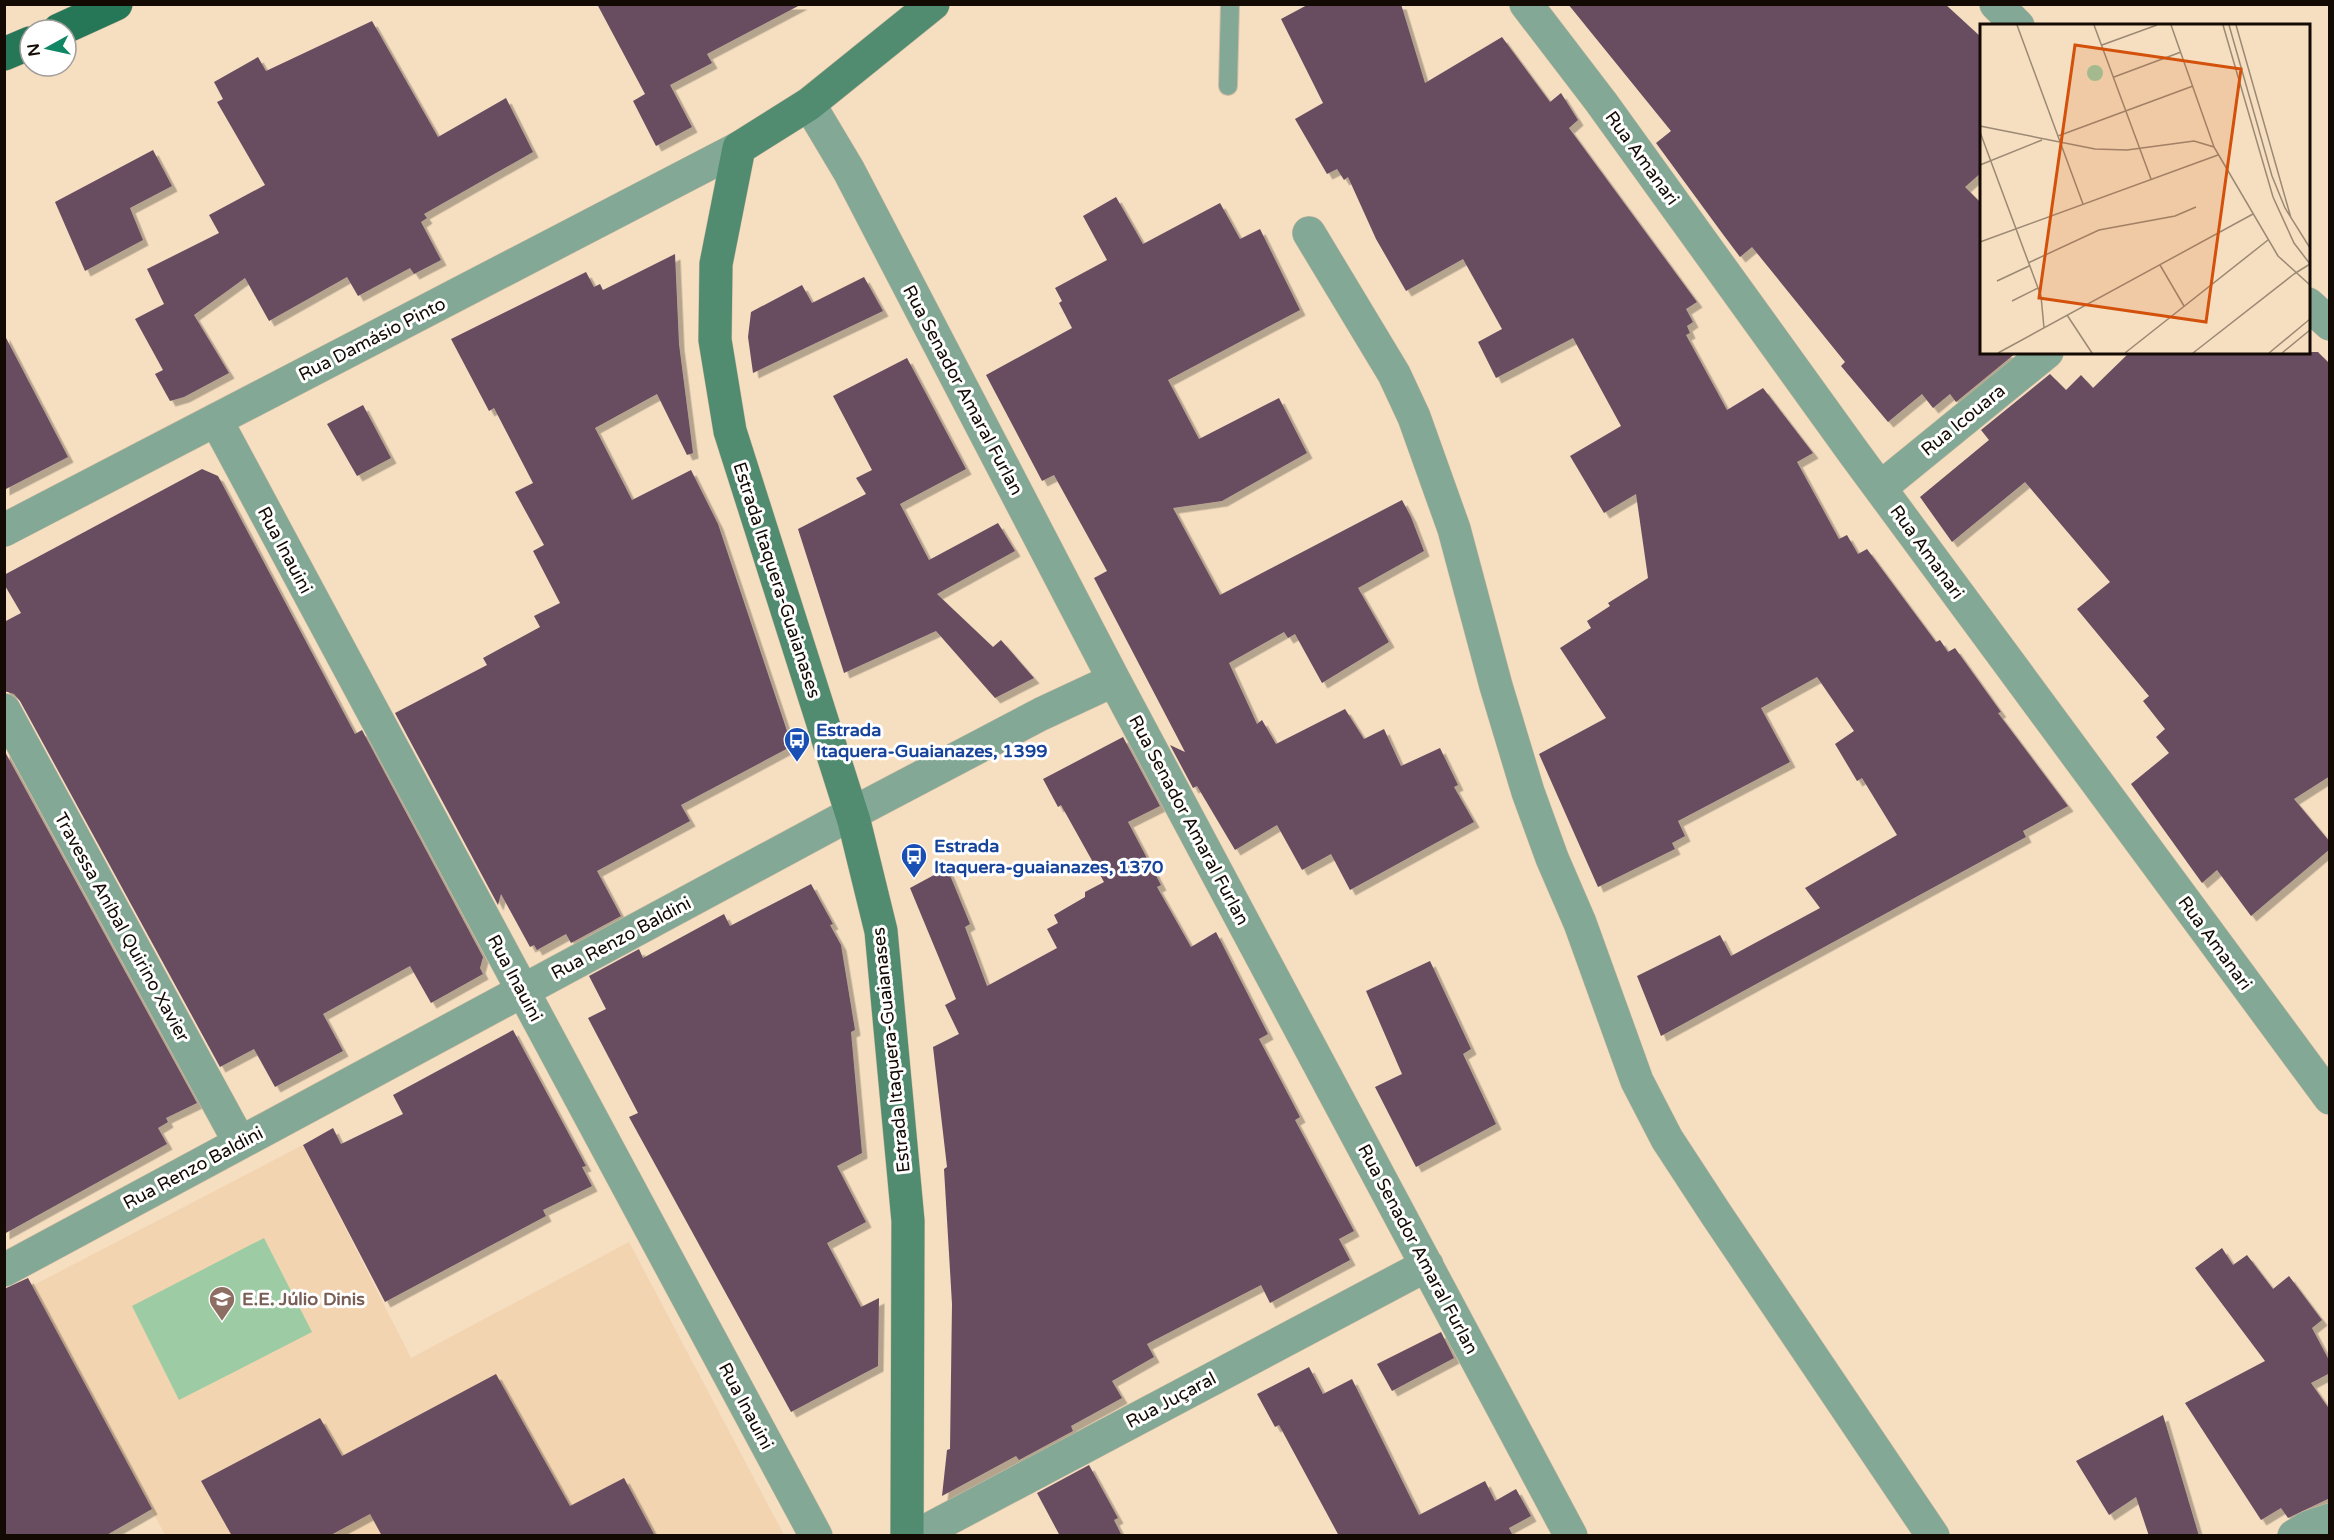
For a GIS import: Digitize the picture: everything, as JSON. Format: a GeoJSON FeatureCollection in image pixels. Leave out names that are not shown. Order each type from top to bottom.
{"type":"FeatureCollection","features":[{"type":"Feature","properties":{"kind":"main road"},"geometry":{"type":"LineString","coordinates":[[78,21],[116,4]]}},
{"type":"Feature","properties":{"kind":"main road"},"geometry":{"type":"LineString","coordinates":[[739,148],[809,104],[933,4]]}},
{"type":"Feature","properties":{"kind":"main road"},"geometry":{"type":"LineString","coordinates":[[4,54],[18,48]]}},
{"type":"Feature","properties":{"kind":"main road","name":"Estrada Itaquera-Guaianases"},"geometry":{"type":"LineString","coordinates":[[739,148],[716,264],[715,340],[730,431],[851,814],[881,931],[908,1221],[907,1536]]}},
{"type":"Feature","properties":{"kind":"street","name":"Rua Amanari"},"geometry":{"type":"LineString","coordinates":[[1526,4],[1601,102],[1880,488],[2330,1098]]}},
{"type":"Feature","properties":{"kind":"street"},"geometry":{"type":"LineString","coordinates":[[1996,4],[2016,24]]}},
{"type":"Feature","properties":{"kind":"street","name":"Rua Senador Amaral Furlan"},"geometry":{"type":"LineString","coordinates":[[809,104],[849,171],[1114,680],[1571,1536]]}},
{"type":"Feature","properties":{"kind":"street","name":"Rua Damásio Pinto"},"geometry":{"type":"LineString","coordinates":[[4,530],[739,148]]}},
{"type":"Feature","properties":{"kind":"street"},"geometry":{"type":"LineString","coordinates":[[1309,233],[1394,374],[1414,417],[1454,529],[1496,686],[1528,792],[1580,923],[1637,1081],[1667,1139],[1933,1536]]}},
{"type":"Feature","properties":{"kind":"street"},"geometry":{"type":"LineString","coordinates":[[2310,306],[2330,324]]}},
{"type":"Feature","properties":{"kind":"street","name":"Rua Icouara"},"geometry":{"type":"LineString","coordinates":[[1880,488],[2045,354]]}},
{"type":"Feature","properties":{"kind":"street","name":"Rua Inauini"},"geometry":{"type":"LineString","coordinates":[[216,420],[816,1536]]}},
{"type":"Feature","properties":{"kind":"street","name":"Rua Renzo Baldini"},"geometry":{"type":"LineString","coordinates":[[4,1270],[851,814],[1041,714],[1114,680]]}},
{"type":"Feature","properties":{"kind":"street","name":"Travessa Aníbal Quirino Xavier"},"geometry":{"type":"LineString","coordinates":[[4,710],[240,1143]]}},
{"type":"Feature","properties":{"kind":"street","name":"Rua Juçaral"},"geometry":{"type":"LineString","coordinates":[[915,1536],[1427,1265]]}},
{"type":"Feature","properties":{"kind":"street"},"geometry":{"type":"LineString","coordinates":[[2294,1536],[2309,1527],[2330,1520]]}},
{"type":"Feature","properties":{"kind":"lane"},"geometry":{"type":"LineString","coordinates":[[1228,86],[1230,4]]}},
{"type":"Feature","properties":{"kind":"shaded area","name":"E.E. Júlio Dinis"},"geometry":{"type":"Polygon","coordinates":[[[303,1145],[411,1358],[629,1242],[784,1535],[165,1535],[32,1286],[303,1145]]]}},
{"type":"Feature","properties":{"kind":"green space"},"geometry":{"type":"Polygon","coordinates":[[[264,1238],[312,1332],[179,1400],[132,1306],[264,1238]]]}},
{"type":"Feature","properties":{"kind":"building"},"geometry":{"type":"Polygon","coordinates":[[[597,4],[802,4],[707,54],[712,63],[670,85],[692,127],[656,146],[633,101],[645,94],[597,4]]]}},
{"type":"Feature","properties":{"kind":"building"},"geometry":{"type":"Polygon","coordinates":[[[1309,4],[1401,4],[1425,83],[1502,37],[1550,102],[1561,93],[1578,120],[1569,128],[1697,302],[1686,309],[1693,322],[1687,326],[1690,333],[1686,335],[1727,410],[1763,388],[1813,453],[1797,462],[1839,539],[1847,535],[1858,554],[1867,549],[1936,642],[1940,640],[1948,652],[1955,648],[2001,712],[1998,713],[2068,806],[2023,831],[2026,837],[1661,1036],[1637,976],[1720,935],[1731,956],[1820,908],[1805,888],[1897,835],[1862,778],[1857,781],[1835,744],[1854,731],[1817,677],[1761,708],[1790,762],[1678,821],[1685,836],[1672,843],[1675,849],[1598,887],[1539,754],[1606,718],[1560,648],[1591,628],[1587,621],[1610,606],[1608,603],[1648,578],[1636,494],[1604,513],[1570,456],[1621,426],[1573,338],[1496,378],[1478,342],[1502,329],[1463,259],[1406,291],[1376,239],[1348,177],[1344,180],[1337,169],[1327,174],[1295,119],[1323,103],[1281,19],[1309,4]]]}},
{"type":"Feature","properties":{"kind":"building"},"geometry":{"type":"Polygon","coordinates":[[[1568,4],[1945,4],[1980,36],[1980,174],[1965,187],[1980,202],[1980,354],[2015,354],[1956,402],[1950,394],[1933,408],[1922,394],[1888,422],[1841,366],[1845,362],[1752,247],[1740,257],[1656,143],[1671,131],[1568,4]]]}},
{"type":"Feature","properties":{"kind":"building"},"geometry":{"type":"Polygon","coordinates":[[[372,21],[438,137],[506,98],[533,152],[424,214],[427,218],[421,222],[441,260],[414,274],[410,268],[358,296],[347,277],[269,321],[245,278],[194,315],[229,373],[184,397],[170,401],[155,374],[163,370],[135,319],[164,304],[147,269],[219,233],[209,215],[265,185],[217,102],[223,99],[214,82],[258,57],[266,71],[372,21]]]}},
{"type":"Feature","properties":{"kind":"building"},"geometry":{"type":"Polygon","coordinates":[[[153,150],[172,186],[130,208],[143,240],[85,271],[55,202],[153,150]]]}},
{"type":"Feature","properties":{"kind":"building"},"geometry":{"type":"Polygon","coordinates":[[[1116,197],[1143,244],[1220,203],[1240,239],[1260,229],[1300,310],[1168,380],[1199,439],[1279,398],[1307,453],[1222,501],[1173,508],[1220,595],[1402,500],[1424,551],[1358,588],[1389,642],[1322,683],[1295,634],[1288,638],[1284,632],[1229,663],[1257,724],[1262,720],[1276,744],[1345,709],[1364,739],[1384,729],[1401,766],[1440,748],[1458,785],[1454,787],[1474,822],[1350,890],[1331,854],[1302,870],[1277,825],[1235,850],[1197,786],[1193,788],[1170,745],[1185,752],[1094,578],[1107,571],[1054,475],[1042,481],[986,375],[1072,328],[1059,303],[1062,301],[1055,288],[1107,260],[1083,216],[1116,197]]]}},
{"type":"Feature","properties":{"kind":"building"},"geometry":{"type":"Polygon","coordinates":[[[675,254],[679,344],[693,453],[687,455],[657,394],[595,428],[632,500],[691,470],[718,524],[792,746],[681,805],[690,821],[597,871],[621,916],[571,943],[566,934],[537,950],[534,945],[530,947],[501,894],[498,905],[395,713],[487,665],[483,658],[540,627],[534,616],[560,603],[533,551],[544,545],[515,492],[533,483],[494,408],[489,411],[451,339],[586,272],[594,287],[600,284],[603,290],[675,254]]]}},
{"type":"Feature","properties":{"kind":"building"},"geometry":{"type":"Polygon","coordinates":[[[864,277],[883,311],[753,373],[748,337],[751,312],[802,285],[812,303],[864,277]]]}},
{"type":"Feature","properties":{"kind":"building"},"geometry":{"type":"Polygon","coordinates":[[[4,334],[68,457],[4,490],[4,334]]]}},
{"type":"Feature","properties":{"kind":"building"},"geometry":{"type":"Polygon","coordinates":[[[2310,352],[2318,352],[2330,364],[2330,776],[2294,799],[2330,842],[2330,849],[2251,916],[2217,870],[2202,883],[2131,784],[2169,753],[2156,737],[2165,729],[2143,701],[2149,696],[2077,609],[2110,582],[2025,482],[1952,542],[1920,497],[1989,440],[1981,430],[2050,374],[2066,390],[2081,375],[2093,388],[2128,354],[2310,354],[2310,352]]]}},
{"type":"Feature","properties":{"kind":"building"},"geometry":{"type":"Polygon","coordinates":[[[907,358],[966,469],[900,504],[929,560],[998,523],[1015,551],[937,594],[993,647],[1001,640],[1034,678],[995,698],[936,631],[844,673],[798,529],[866,494],[856,478],[872,470],[833,396],[907,358]]]}},
{"type":"Feature","properties":{"kind":"building"},"geometry":{"type":"Polygon","coordinates":[[[363,405],[391,458],[357,476],[327,424],[363,405]]]}},
{"type":"Feature","properties":{"kind":"building"},"geometry":{"type":"Polygon","coordinates":[[[202,469],[218,476],[355,734],[362,730],[483,957],[480,968],[483,974],[431,1003],[410,966],[323,1014],[343,1051],[275,1087],[254,1049],[220,1067],[20,701],[14,694],[4,691],[4,622],[21,613],[4,584],[4,575],[202,469]]]}},
{"type":"Feature","properties":{"kind":"building"},"geometry":{"type":"Polygon","coordinates":[[[1123,737],[1160,806],[1128,822],[1161,885],[1157,887],[1191,947],[1216,932],[1268,1034],[1259,1039],[1300,1117],[1295,1120],[1354,1231],[1339,1239],[1350,1260],[1270,1303],[1261,1285],[1147,1344],[1154,1357],[1112,1381],[1122,1398],[1071,1426],[1073,1431],[1019,1460],[1016,1456],[942,1496],[947,1450],[950,1449],[952,1304],[944,1169],[947,1167],[933,1047],[959,1034],[945,1005],[956,999],[910,888],[947,868],[970,924],[965,927],[987,986],[1057,948],[1047,929],[1058,923],[1054,915],[1085,897],[1085,892],[1104,882],[1061,805],[1058,807],[1043,779],[1123,737]]]}},
{"type":"Feature","properties":{"kind":"building"},"geometry":{"type":"Polygon","coordinates":[[[4,750],[197,1103],[166,1118],[168,1122],[158,1128],[167,1144],[4,1234],[4,750]]]}},
{"type":"Feature","properties":{"kind":"building"},"geometry":{"type":"Polygon","coordinates":[[[811,884],[833,924],[830,925],[841,945],[855,1030],[851,1032],[862,1153],[837,1166],[866,1222],[827,1243],[861,1307],[879,1298],[878,1366],[791,1412],[629,1117],[638,1113],[588,1018],[606,1009],[589,976],[639,949],[643,958],[724,914],[730,926],[811,884]]]}},
{"type":"Feature","properties":{"kind":"building"},"geometry":{"type":"Polygon","coordinates":[[[1430,961],[1471,1049],[1463,1054],[1496,1124],[1416,1167],[1375,1087],[1402,1074],[1366,991],[1430,961]]]}},
{"type":"Feature","properties":{"kind":"building"},"geometry":{"type":"Polygon","coordinates":[[[513,1030],[586,1166],[582,1167],[592,1186],[543,1210],[546,1216],[385,1302],[303,1145],[333,1128],[341,1144],[403,1114],[393,1095],[513,1030]]]}},
{"type":"Feature","properties":{"kind":"building"},"geometry":{"type":"Polygon","coordinates":[[[2222,1248],[2233,1265],[2247,1255],[2273,1289],[2289,1276],[2322,1320],[2312,1328],[2330,1362],[2330,1373],[2311,1383],[2330,1410],[2330,1498],[2288,1518],[2281,1508],[2261,1520],[2185,1403],[2265,1361],[2195,1268],[2222,1248]]]}},
{"type":"Feature","properties":{"kind":"building"},"geometry":{"type":"Polygon","coordinates":[[[28,1278],[152,1509],[105,1536],[4,1536],[4,1289],[28,1278]]]}},
{"type":"Feature","properties":{"kind":"building"},"geometry":{"type":"Polygon","coordinates":[[[1441,1332],[1454,1358],[1392,1391],[1377,1364],[1441,1332]]]}},
{"type":"Feature","properties":{"kind":"building"},"geometry":{"type":"Polygon","coordinates":[[[1309,1367],[1323,1394],[1352,1379],[1419,1515],[1485,1481],[1495,1501],[1516,1489],[1531,1516],[1509,1528],[1513,1536],[1339,1536],[1279,1425],[1275,1427],[1257,1394],[1309,1367]]]}},
{"type":"Feature","properties":{"kind":"building"},"geometry":{"type":"Polygon","coordinates":[[[496,1374],[570,1506],[624,1478],[655,1536],[382,1536],[370,1514],[329,1536],[232,1536],[201,1481],[320,1418],[342,1456],[496,1374]]]}},
{"type":"Feature","properties":{"kind":"building"},"geometry":{"type":"Polygon","coordinates":[[[2163,1415],[2199,1536],[2149,1536],[2136,1497],[2109,1515],[2076,1461],[2163,1415]]]}},
{"type":"Feature","properties":{"kind":"building"},"geometry":{"type":"Polygon","coordinates":[[[1089,1465],[1118,1518],[1114,1520],[1122,1536],[1060,1536],[1037,1493],[1089,1465]]]}},
{"type":"Feature","properties":{"kind":"place","name":"Estrada Itaquera-Guaianazes, 1399"},"geometry":{"type":"Point","coordinates":[797,763]}},
{"type":"Feature","properties":{"kind":"place","name":"Estrada Itaquera-guaianazes, 1370"},"geometry":{"type":"Point","coordinates":[914,879]}},
{"type":"Feature","properties":{"kind":"place","name":"E.E. Júlio Dinis"},"geometry":{"type":"Point","coordinates":[222,1322]}}]}
